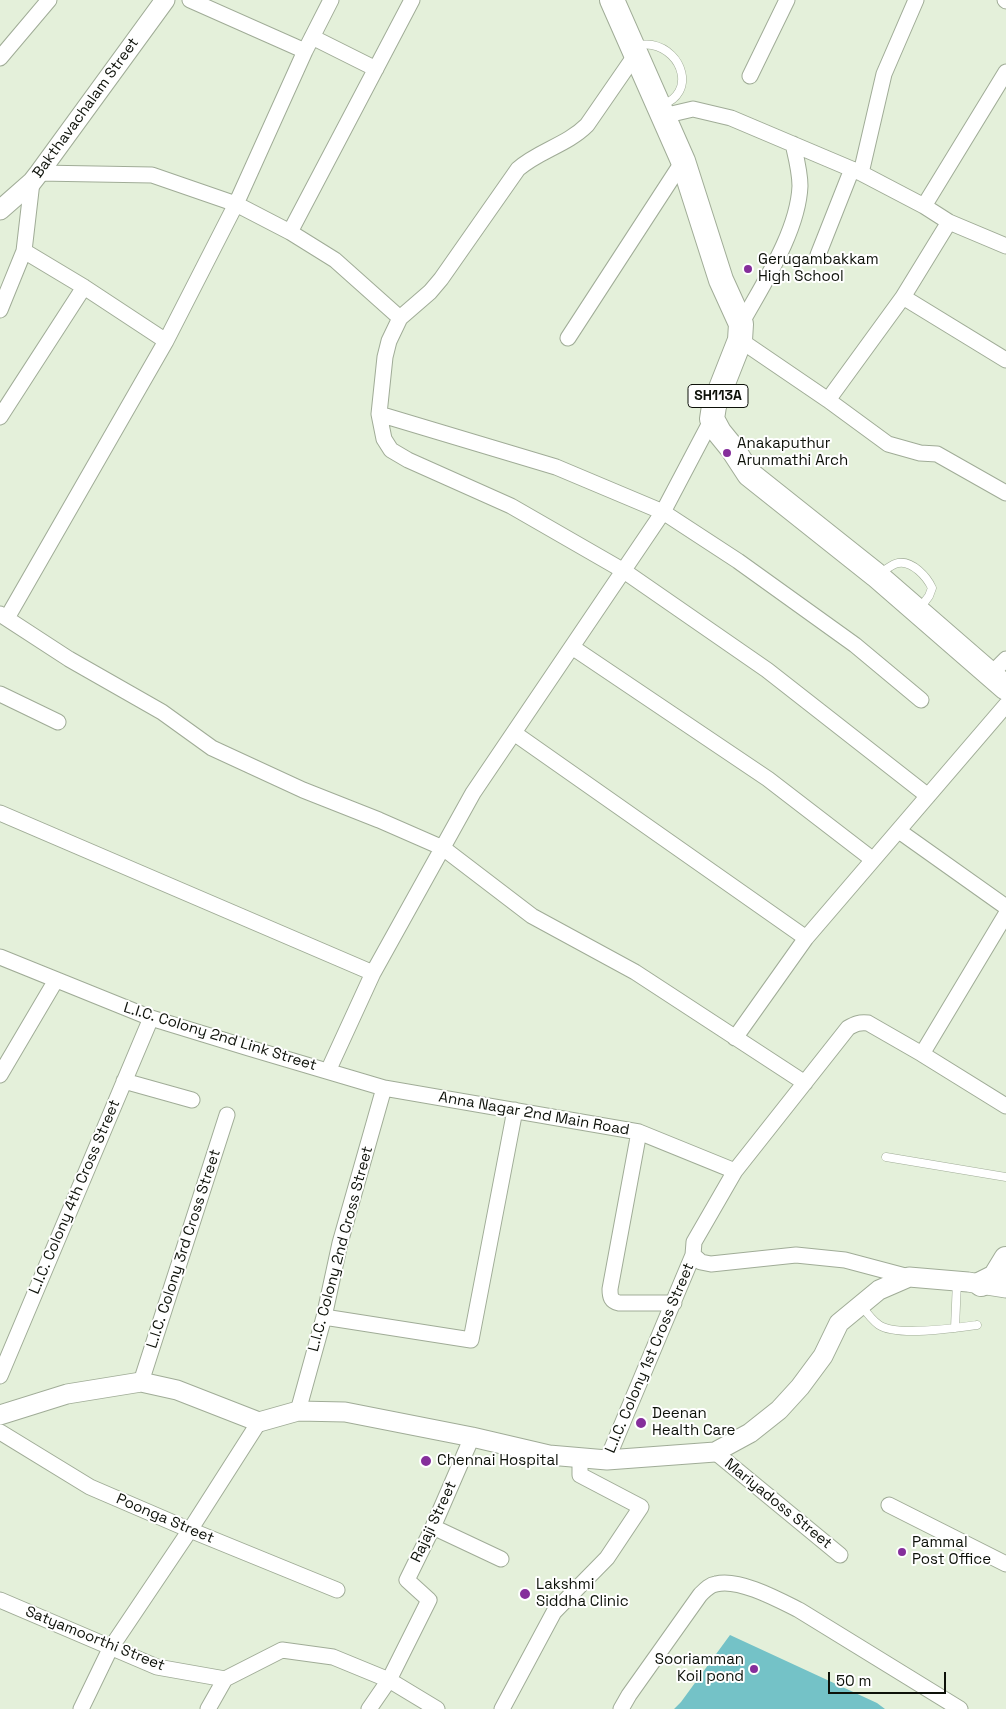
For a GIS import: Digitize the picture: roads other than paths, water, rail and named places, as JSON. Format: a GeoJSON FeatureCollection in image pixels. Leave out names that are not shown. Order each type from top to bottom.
{"type":"FeatureCollection","features":[{"type":"Feature","properties":{"kind":"main road"},"geometry":{"type":"LineString","coordinates":[[612,0],[682,160],[740,332]]}},
{"type":"Feature","properties":{"kind":"main road","name":"SH113A"},"geometry":{"type":"LineString","coordinates":[[740,332],[714,406],[712,419],[749,474],[876,575],[917,611],[1001,674]]}},
{"type":"Feature","properties":{"kind":"main road"},"geometry":{"type":"LineString","coordinates":[[981,1284],[995,1277],[1006,1259]]}},
{"type":"Feature","properties":{"kind":"street"},"geometry":{"type":"LineString","coordinates":[[0,58],[49,0]]}},
{"type":"Feature","properties":{"kind":"street","name":"Bakthavachalam Street"},"geometry":{"type":"LineString","coordinates":[[0,210],[36,177],[165,0]]}},
{"type":"Feature","properties":{"kind":"street"},"geometry":{"type":"LineString","coordinates":[[190,0],[376,70]]}},
{"type":"Feature","properties":{"kind":"street"},"geometry":{"type":"LineString","coordinates":[[331,0],[308,44],[236,204],[166,341],[3,616],[69,659],[162,712],[212,748],[303,790],[444,848],[532,916],[634,972],[805,1083]]}},
{"type":"Feature","properties":{"kind":"street"},"geometry":{"type":"LineString","coordinates":[[290,232],[412,0]]}},
{"type":"Feature","properties":{"kind":"street"},"geometry":{"type":"LineString","coordinates":[[750,76],[787,0]]}},
{"type":"Feature","properties":{"kind":"street"},"geometry":{"type":"LineString","coordinates":[[818,255],[857,171],[884,74],[916,0]]}},
{"type":"Feature","properties":{"kind":"street"},"geometry":{"type":"LineString","coordinates":[[634,50],[587,126],[565,142],[528,160],[518,169],[441,279],[430,292],[400,318],[389,341],[385,357],[379,414],[384,439],[391,450],[408,460],[511,506],[624,571],[767,670],[928,796]]}},
{"type":"Feature","properties":{"kind":"street"},"geometry":{"type":"LineString","coordinates":[[924,206],[1006,72]]}},
{"type":"Feature","properties":{"kind":"street"},"geometry":{"type":"LineString","coordinates":[[661,111],[694,109],[730,118],[857,171],[924,206],[949,222],[1006,246]]}},
{"type":"Feature","properties":{"kind":"street"},"geometry":{"type":"LineString","coordinates":[[793,144],[798,164],[800,185],[795,216],[780,255],[740,332],[888,444],[920,453],[937,454],[1006,493]]}},
{"type":"Feature","properties":{"kind":"street"},"geometry":{"type":"LineString","coordinates":[[568,338],[682,160]]}},
{"type":"Feature","properties":{"kind":"street"},"geometry":{"type":"LineString","coordinates":[[0,310],[24,251],[36,177],[152,175],[236,204],[290,232],[335,260],[400,318]]}},
{"type":"Feature","properties":{"kind":"street"},"geometry":{"type":"LineString","coordinates":[[828,400],[903,297],[949,222]]}},
{"type":"Feature","properties":{"kind":"street"},"geometry":{"type":"LineString","coordinates":[[24,251],[84,287],[166,341]]}},
{"type":"Feature","properties":{"kind":"street"},"geometry":{"type":"LineString","coordinates":[[0,417],[84,287]]}},
{"type":"Feature","properties":{"kind":"street"},"geometry":{"type":"LineString","coordinates":[[903,297],[1006,360]]}},
{"type":"Feature","properties":{"kind":"street"},"geometry":{"type":"LineString","coordinates":[[379,414],[556,468],[663,512],[738,561],[855,645],[921,700]]}},
{"type":"Feature","properties":{"kind":"street"},"geometry":{"type":"LineString","coordinates":[[328,1070],[373,973],[473,793],[663,512],[712,419]]}},
{"type":"Feature","properties":{"kind":"street"},"geometry":{"type":"LineString","coordinates":[[572,647],[768,779],[872,860]]}},
{"type":"Feature","properties":{"kind":"street"},"geometry":{"type":"LineString","coordinates":[[0,694],[58,722]]}},
{"type":"Feature","properties":{"kind":"street"},"geometry":{"type":"LineString","coordinates":[[735,1038],[806,938],[1006,705]]}},
{"type":"Feature","properties":{"kind":"street"},"geometry":{"type":"LineString","coordinates":[[514,733],[806,938]]}},
{"type":"Feature","properties":{"kind":"street"},"geometry":{"type":"LineString","coordinates":[[0,813],[373,973]]}},
{"type":"Feature","properties":{"kind":"street"},"geometry":{"type":"LineString","coordinates":[[899,831],[1006,907]]}},
{"type":"Feature","properties":{"kind":"street"},"geometry":{"type":"LineString","coordinates":[[1006,914],[922,1054],[1006,1106]]}},
{"type":"Feature","properties":{"kind":"street","name":"L.I.C. Colony 2nd Link Street"},"geometry":{"type":"LineString","coordinates":[[0,956],[151,1018],[328,1070]]}},
{"type":"Feature","properties":{"kind":"street"},"geometry":{"type":"LineString","coordinates":[[0,1075],[56,980]]}},
{"type":"Feature","properties":{"kind":"street","name":"L.I.C. Colony 4th Cross Street"},"geometry":{"type":"LineString","coordinates":[[0,1376],[151,1018]]}},
{"type":"Feature","properties":{"kind":"street","name":"L.I.C. Colony 1st Cross Street"},"geometry":{"type":"LineString","coordinates":[[607,1460],[674,1303],[693,1255],[694,1242],[735,1171],[848,1028],[860,1022],[868,1023],[922,1054]]}},
{"type":"Feature","properties":{"kind":"street","name":"Anna Nagar 2nd Main Road"},"geometry":{"type":"LineString","coordinates":[[328,1070],[384,1088],[639,1132],[735,1171]]}},
{"type":"Feature","properties":{"kind":"street"},"geometry":{"type":"LineString","coordinates":[[124,1081],[192,1100]]}},
{"type":"Feature","properties":{"kind":"street","name":"L.I.C. Colony 2nd Cross Street"},"geometry":{"type":"LineString","coordinates":[[298,1411],[324,1316],[340,1242],[384,1088]]}},
{"type":"Feature","properties":{"kind":"street"},"geometry":{"type":"LineString","coordinates":[[324,1316],[471,1340],[515,1110]]}},
{"type":"Feature","properties":{"kind":"street","name":"L.I.C. Colony 3rd Cross Street"},"geometry":{"type":"LineString","coordinates":[[141,1382],[227,1115]]}},
{"type":"Feature","properties":{"kind":"street"},"geometry":{"type":"LineString","coordinates":[[639,1132],[610,1297],[613,1302],[619,1304],[674,1303]]}},
{"type":"Feature","properties":{"kind":"street"},"geometry":{"type":"LineString","coordinates":[[693,1255],[701,1262],[711,1264],[796,1256],[845,1260],[908,1277],[958,1281],[1006,1288]]}},
{"type":"Feature","properties":{"kind":"street"},"geometry":{"type":"LineString","coordinates":[[0,1415],[68,1394],[141,1382],[177,1390],[259,1422],[298,1411],[345,1412],[472,1437],[549,1455],[607,1460],[715,1452],[750,1433],[779,1410],[800,1387],[823,1356],[839,1323],[879,1290],[908,1277]]}},
{"type":"Feature","properties":{"kind":"street"},"geometry":{"type":"LineString","coordinates":[[81,1709],[110,1649],[190,1530],[259,1422]]}},
{"type":"Feature","properties":{"kind":"street","name":"Poonga Street"},"geometry":{"type":"LineString","coordinates":[[0,1432],[90,1487],[337,1590]]}},
{"type":"Feature","properties":{"kind":"street","name":"Rajaji Street"},"geometry":{"type":"LineString","coordinates":[[389,1680],[429,1600],[407,1580],[433,1527],[472,1437]]}},
{"type":"Feature","properties":{"kind":"street","name":"Mariyadoss Street"},"geometry":{"type":"LineString","coordinates":[[715,1452],[840,1555]]}},
{"type":"Feature","properties":{"kind":"street"},"geometry":{"type":"LineString","coordinates":[[502,1709],[554,1612],[607,1558],[640,1507],[580,1475],[580,1458]]}},
{"type":"Feature","properties":{"kind":"street"},"geometry":{"type":"LineString","coordinates":[[889,1505],[1006,1564]]}},
{"type":"Feature","properties":{"kind":"street"},"geometry":{"type":"LineString","coordinates":[[433,1527],[501,1559]]}},
{"type":"Feature","properties":{"kind":"street"},"geometry":{"type":"LineString","coordinates":[[621,1709],[651,1663],[707,1588],[723,1583],[750,1588],[772,1596],[822,1624],[960,1709]]}},
{"type":"Feature","properties":{"kind":"street","name":"Satyamoorthi Street"},"geometry":{"type":"LineString","coordinates":[[1,1603],[157,1667],[225,1679]]}},
{"type":"Feature","properties":{"kind":"street"},"geometry":{"type":"LineString","coordinates":[[208,1709],[225,1679],[282,1650],[333,1657],[389,1680],[437,1709]]}},
{"type":"Feature","properties":{"kind":"street"},"geometry":{"type":"LineString","coordinates":[[369,1709],[389,1680]]}},
{"type":"Feature","properties":{"kind":"lane"},"geometry":{"type":"LineString","coordinates":[[634,50],[651,44],[662,48],[670,54],[680,68],[682,76],[678,96],[661,111]]}},
{"type":"Feature","properties":{"kind":"lane"},"geometry":{"type":"LineString","coordinates":[[876,575],[898,563],[905,563],[921,573],[932,588],[929,596],[917,611]]}},
{"type":"Feature","properties":{"kind":"lane"},"geometry":{"type":"LineString","coordinates":[[886,1157],[1006,1178]]}},
{"type":"Feature","properties":{"kind":"lane"},"geometry":{"type":"LineString","coordinates":[[955,1328],[958,1281]]}},
{"type":"Feature","properties":{"kind":"lane"},"geometry":{"type":"LineString","coordinates":[[861,1305],[879,1325],[886,1329],[955,1328],[977,1325]]}},
{"type":"Feature","properties":{"kind":"water","name":"Sooriamman Koil pond"},"geometry":{"type":"Polygon","coordinates":[[[730,1635],[877,1703],[885,1709],[674,1709],[730,1635]]]}},
{"type":"Feature","properties":{"kind":"place","name":"Gerugambakkam High School"},"geometry":{"type":"Point","coordinates":[748,269]}},
{"type":"Feature","properties":{"kind":"place","name":"Anakaputhur Arunmathi Arch"},"geometry":{"type":"Point","coordinates":[727,453]}},
{"type":"Feature","properties":{"kind":"place","name":"Deenan Health Care"},"geometry":{"type":"Point","coordinates":[641,1423]}},
{"type":"Feature","properties":{"kind":"place","name":"Chennai Hospital"},"geometry":{"type":"Point","coordinates":[426,1461]}},
{"type":"Feature","properties":{"kind":"place","name":"Pammal Post Office"},"geometry":{"type":"Point","coordinates":[902,1552]}},
{"type":"Feature","properties":{"kind":"place","name":"Lakshmi Siddha Clinic"},"geometry":{"type":"Point","coordinates":[525,1594]}},
{"type":"Feature","properties":{"kind":"place","name":"Sooriamman Koil pond"},"geometry":{"type":"Point","coordinates":[754,1669]}}]}
